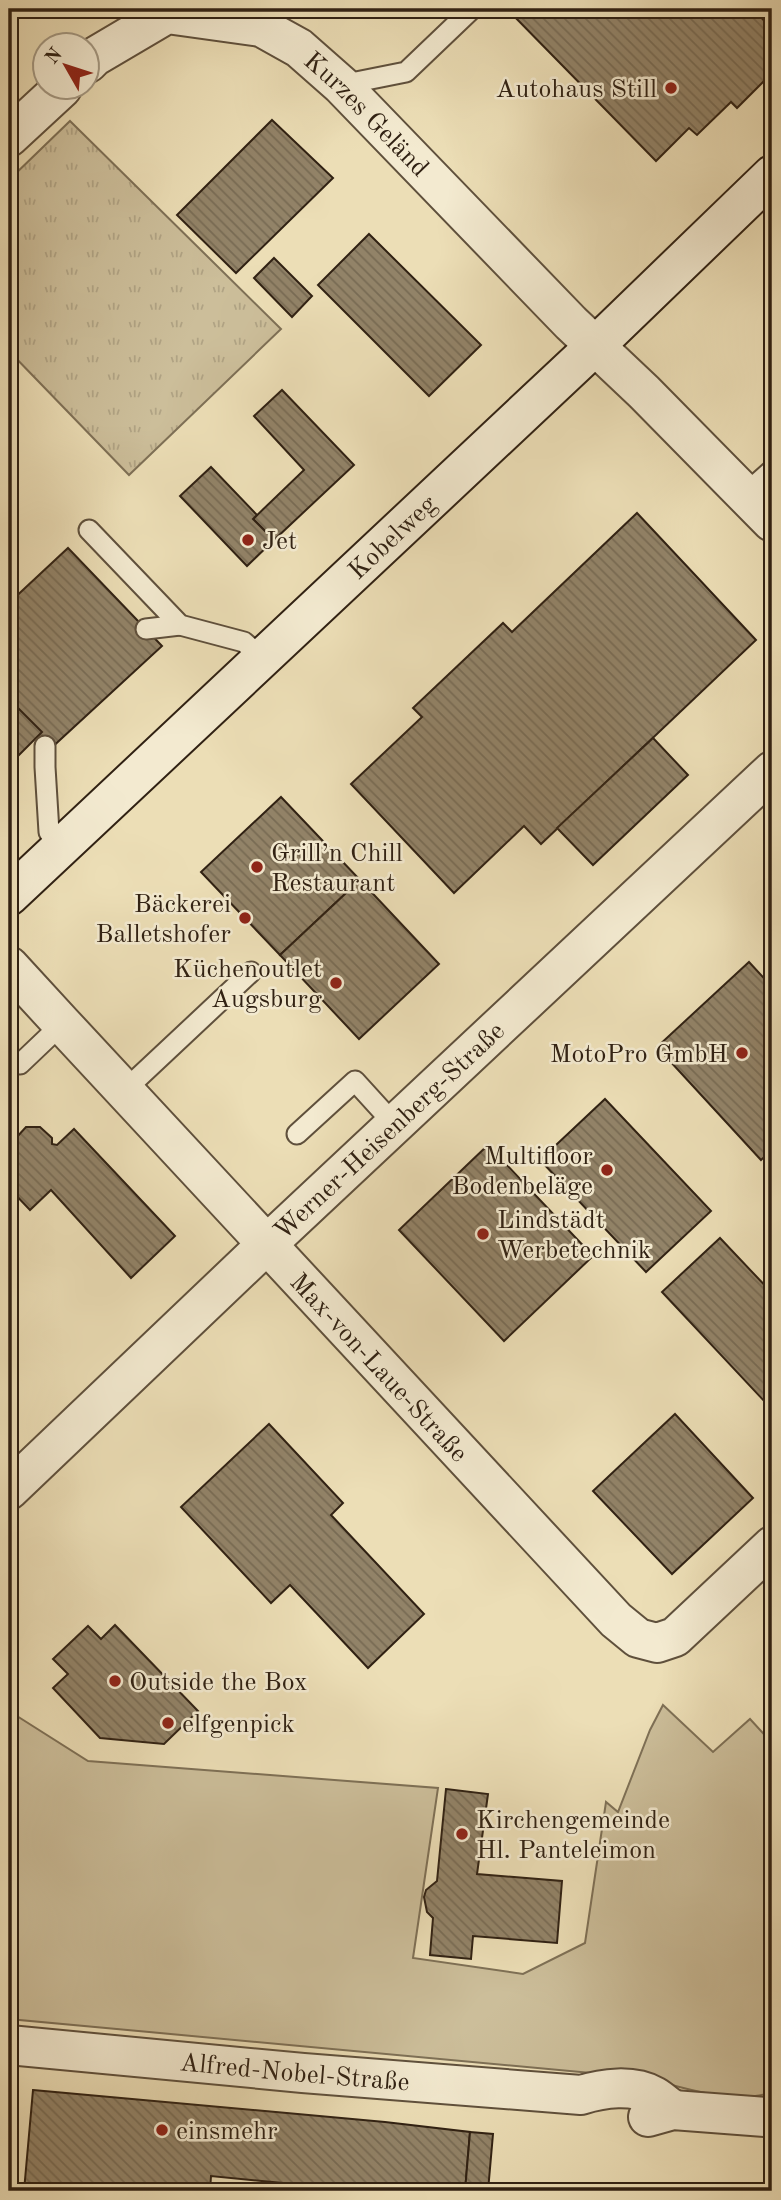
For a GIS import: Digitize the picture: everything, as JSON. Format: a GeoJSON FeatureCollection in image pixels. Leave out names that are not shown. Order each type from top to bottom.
{"type":"FeatureCollection","features":[{"type":"Feature","properties":{"kind":"street","name":"Kurzes Geländ"},"geometry":{"type":"LineString","coordinates":[[102,52],[167,14],[261,27],[299,48],[341,85],[595,346]]}},
{"type":"Feature","properties":{"kind":"street"},"geometry":{"type":"LineString","coordinates":[[9,137],[47,102]]}},
{"type":"Feature","properties":{"kind":"street","name":"Kobelweg"},"geometry":{"type":"LineString","coordinates":[[9,897],[772,176]]}},
{"type":"Feature","properties":{"kind":"street"},"geometry":{"type":"LineString","coordinates":[[595,346],[644,391],[759,482],[772,522]]}},
{"type":"Feature","properties":{"kind":"street","name":"Werner-Heisenberg-Straße"},"geometry":{"type":"LineString","coordinates":[[9,1490],[772,771]]}},
{"type":"Feature","properties":{"kind":"street","name":"Max-von-Laue-Straße"},"geometry":{"type":"LineString","coordinates":[[9,965],[265,1246],[616,1620],[638,1637],[657,1643],[675,1637],[772,1548]]}},
{"type":"Feature","properties":{"kind":"street","name":"Alfred-Nobel-Straße"},"geometry":{"type":"LineString","coordinates":[[9,2045],[303,2073],[581,2095],[601,2110],[625,2116],[649,2117],[673,2110],[765,2117],[772,2115]]}},
{"type":"Feature","properties":{"kind":"lane"},"geometry":{"type":"LineString","coordinates":[[341,85],[406,72],[472,9]]}},
{"type":"Feature","properties":{"kind":"lane"},"geometry":{"type":"LineString","coordinates":[[89,530],[180,625]]}},
{"type":"Feature","properties":{"kind":"lane"},"geometry":{"type":"LineString","coordinates":[[146,629],[180,625],[244,642],[262,658]]}},
{"type":"Feature","properties":{"kind":"lane"},"geometry":{"type":"LineString","coordinates":[[46,747],[44,767],[49,832],[60,848]]}},
{"type":"Feature","properties":{"kind":"lane"},"geometry":{"type":"LineString","coordinates":[[124,1091],[251,972]]}},
{"type":"Feature","properties":{"kind":"lane"},"geometry":{"type":"LineString","coordinates":[[20,1064],[62,1024]]}},
{"type":"Feature","properties":{"kind":"lane"},"geometry":{"type":"LineString","coordinates":[[297,1134],[355,1081],[395,1125]]}},
{"type":"Feature","properties":{"kind":"green space"},"geometry":{"type":"Polygon","coordinates":[[[70,121],[281,329],[129,475],[9,351],[9,180],[70,121]]]}},
{"type":"Feature","properties":{"kind":"green space"},"geometry":{"type":"Polygon","coordinates":[[[663,1705],[713,1752],[750,1719],[772,1743],[772,2092],[758,2096],[725,2096],[645,2078],[9,2019],[9,1711],[88,1761],[438,1788],[413,1958],[523,1974],[585,1943],[606,1802],[618,1812],[650,1730],[663,1705]]]}},
{"type":"Feature","properties":{"kind":"building","name":"Autohaus Still"},"geometry":{"type":"Polygon","coordinates":[[[507,9],[753,9],[772,29],[772,73],[737,108],[731,102],[697,135],[689,128],[656,161],[507,9]]]}},
{"type":"Feature","properties":{"kind":"building"},"geometry":{"type":"Polygon","coordinates":[[[272,120],[333,178],[236,273],[177,215],[272,120]]]}},
{"type":"Feature","properties":{"kind":"building"},"geometry":{"type":"Polygon","coordinates":[[[369,234],[481,345],[429,396],[318,285],[369,234]]]}},
{"type":"Feature","properties":{"kind":"building"},"geometry":{"type":"Polygon","coordinates":[[[274,258],[312,296],[292,317],[254,278],[274,258]]]}},
{"type":"Feature","properties":{"kind":"building"},"geometry":{"type":"Polygon","coordinates":[[[282,390],[354,465],[274,540],[253,519],[304,470],[254,416],[282,390]]]}},
{"type":"Feature","properties":{"kind":"building"},"geometry":{"type":"Polygon","coordinates":[[[211,467],[257,515],[253,519],[274,540],[247,566],[180,496],[211,467]]]}},
{"type":"Feature","properties":{"kind":"building"},"geometry":{"type":"Polygon","coordinates":[[[637,513],[756,640],[541,844],[524,826],[454,893],[351,784],[422,717],[413,708],[503,623],[512,632],[637,513]]]}},
{"type":"Feature","properties":{"kind":"building"},"geometry":{"type":"Polygon","coordinates":[[[68,548],[162,646],[49,750],[9,709],[9,603],[68,548]]]}},
{"type":"Feature","properties":{"kind":"building"},"geometry":{"type":"Polygon","coordinates":[[[9,699],[42,732],[9,765],[9,699]]]}},
{"type":"Feature","properties":{"kind":"building"},"geometry":{"type":"Polygon","coordinates":[[[653,738],[688,775],[593,865],[557,828],[653,738]]]}},
{"type":"Feature","properties":{"kind":"building"},"geometry":{"type":"Polygon","coordinates":[[[281,797],[360,880],[280,955],[201,872],[281,797]]]}},
{"type":"Feature","properties":{"kind":"building"},"geometry":{"type":"Polygon","coordinates":[[[360,880],[439,964],[359,1039],[280,955],[360,880]]]}},
{"type":"Feature","properties":{"kind":"building"},"geometry":{"type":"Polygon","coordinates":[[[749,962],[772,987],[772,1150],[761,1160],[657,1047],[749,962]]]}},
{"type":"Feature","properties":{"kind":"building"},"geometry":{"type":"Polygon","coordinates":[[[605,1099],[711,1211],[646,1272],[540,1160],[605,1099]]]}},
{"type":"Feature","properties":{"kind":"building"},"geometry":{"type":"Polygon","coordinates":[[[26,1127],[40,1127],[52,1138],[52,1144],[57,1145],[74,1129],[175,1236],[131,1278],[51,1190],[30,1210],[11,1190],[9,1192],[9,1143],[16,1145],[16,1138],[26,1127]]]}},
{"type":"Feature","properties":{"kind":"building"},"geometry":{"type":"Polygon","coordinates":[[[488,1145],[593,1256],[504,1341],[399,1230],[488,1145]]]}},
{"type":"Feature","properties":{"kind":"building"},"geometry":{"type":"Polygon","coordinates":[[[9,1200],[17,1209],[9,1218],[9,1200]]]}},
{"type":"Feature","properties":{"kind":"building"},"geometry":{"type":"Polygon","coordinates":[[[720,1238],[772,1293],[772,1397],[766,1403],[662,1292],[720,1238]]]}},
{"type":"Feature","properties":{"kind":"building"},"geometry":{"type":"Polygon","coordinates":[[[675,1414],[753,1498],[672,1574],[593,1491],[675,1414]]]}},
{"type":"Feature","properties":{"kind":"building"},"geometry":{"type":"Polygon","coordinates":[[[269,1424],[343,1503],[331,1515],[424,1614],[368,1668],[290,1585],[271,1603],[181,1507],[269,1424]]]}},
{"type":"Feature","properties":{"kind":"building","name":"Outside the Box"},"geometry":{"type":"Polygon","coordinates":[[[115,1625],[198,1711],[164,1744],[100,1738],[53,1688],[68,1674],[53,1659],[88,1626],[101,1639],[115,1625]]]}},
{"type":"Feature","properties":{"kind":"building","name":"Kirchengemeinde Hl. Panteleimon"},"geometry":{"type":"Polygon","coordinates":[[[446,1789],[488,1794],[477,1874],[562,1881],[557,1943],[473,1936],[471,1959],[430,1955],[433,1918],[427,1912],[424,1897],[426,1890],[437,1881],[446,1789]]]}},
{"type":"Feature","properties":{"kind":"building"},"geometry":{"type":"Polygon","coordinates":[[[33,2090],[470,2132],[465,2191],[282,2191],[282,2183],[211,2176],[210,2191],[24,2191],[33,2090]]]}},
{"type":"Feature","properties":{"kind":"building"},"geometry":{"type":"Polygon","coordinates":[[[470,2132],[493,2134],[488,2191],[465,2191],[470,2132]]]}},
{"type":"Feature","properties":{"kind":"place","name":"Autohaus Still"},"geometry":{"type":"Point","coordinates":[671,88]}},
{"type":"Feature","properties":{"kind":"place","name":"Jet"},"geometry":{"type":"Point","coordinates":[248,540]}},
{"type":"Feature","properties":{"kind":"place","name":"Grill’n Chill Restaurant"},"geometry":{"type":"Point","coordinates":[257,867]}},
{"type":"Feature","properties":{"kind":"place","name":"Bäckerei Balletshofer"},"geometry":{"type":"Point","coordinates":[245,918]}},
{"type":"Feature","properties":{"kind":"place","name":"Küchenoutlet Augsburg"},"geometry":{"type":"Point","coordinates":[336,983]}},
{"type":"Feature","properties":{"kind":"place","name":"MotoPro GmbH"},"geometry":{"type":"Point","coordinates":[742,1053]}},
{"type":"Feature","properties":{"kind":"place","name":"Multifloor Bodenbeläge"},"geometry":{"type":"Point","coordinates":[607,1170]}},
{"type":"Feature","properties":{"kind":"place","name":"Lindstädt Werbetechnik"},"geometry":{"type":"Point","coordinates":[483,1234]}},
{"type":"Feature","properties":{"kind":"place","name":"Outside the Box"},"geometry":{"type":"Point","coordinates":[115,1681]}},
{"type":"Feature","properties":{"kind":"place","name":"elfgenpick"},"geometry":{"type":"Point","coordinates":[168,1723]}},
{"type":"Feature","properties":{"kind":"place","name":"Kirchengemeinde Hl. Panteleimon"},"geometry":{"type":"Point","coordinates":[462,1834]}},
{"type":"Feature","properties":{"kind":"place","name":"einsmehr"},"geometry":{"type":"Point","coordinates":[162,2130]}}]}
